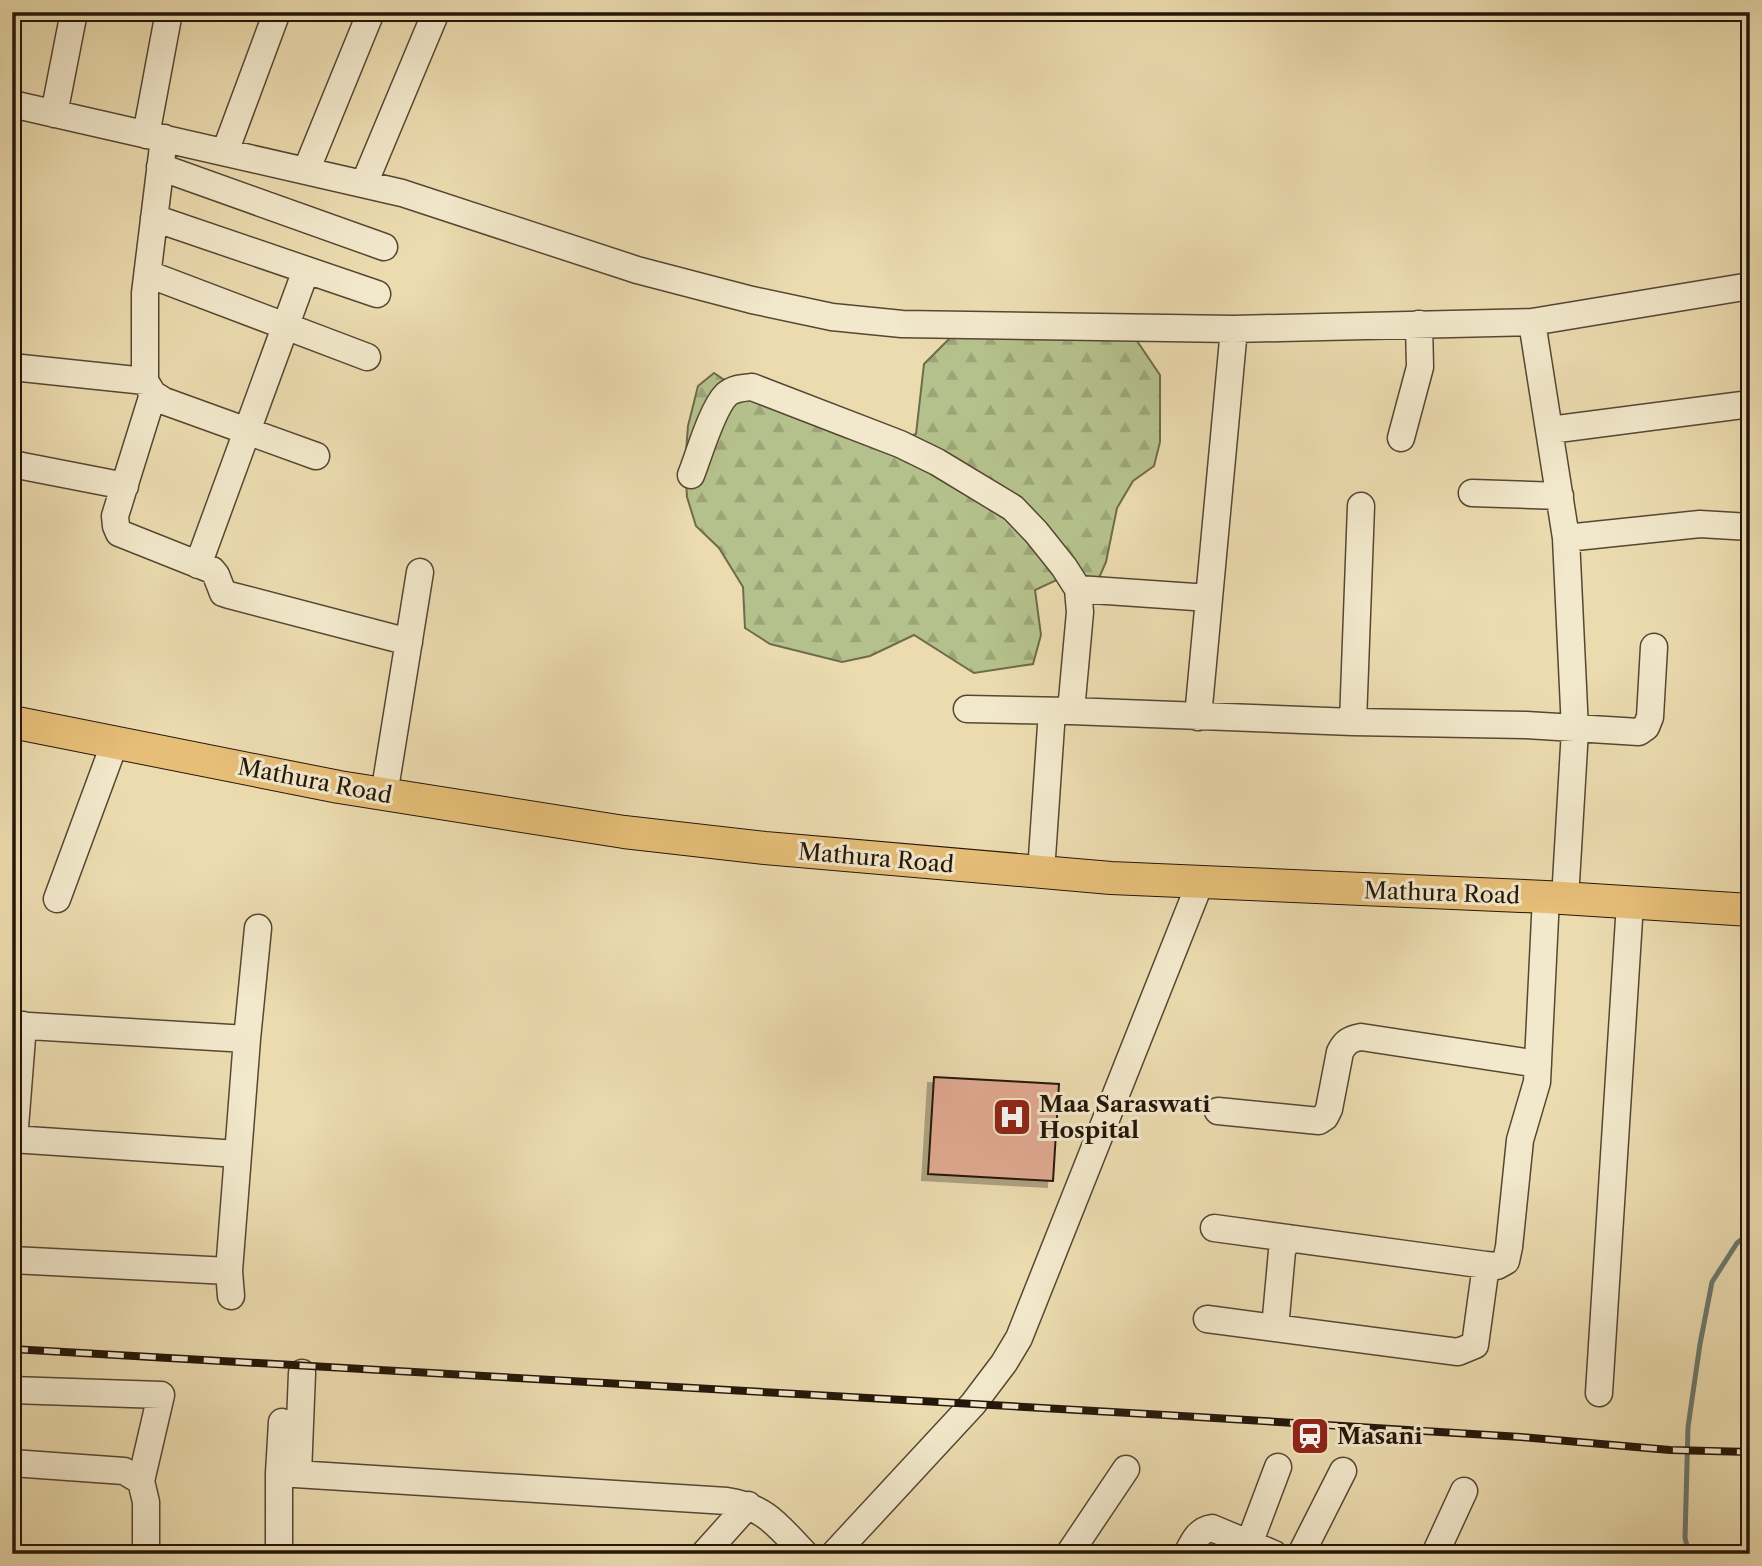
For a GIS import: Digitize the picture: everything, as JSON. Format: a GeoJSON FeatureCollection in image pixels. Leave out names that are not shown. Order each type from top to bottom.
{"type":"FeatureCollection","features":[{"type":"Feature","properties":{"kind":"main road","name":"Mathura Road"},"geometry":{"type":"LineString","coordinates":[[12,723],[384,794],[624,832],[765,848],[1200,883],[1555,898],[1750,910]]}},
{"type":"Feature","properties":{"kind":"street"},"geometry":{"type":"LineString","coordinates":[[54,114],[74,12]]}},
{"type":"Feature","properties":{"kind":"street"},"geometry":{"type":"LineString","coordinates":[[169,12],[155,136],[160,167],[145,293],[149,387],[115,516],[119,533],[212,570],[223,593],[409,642]]}},
{"type":"Feature","properties":{"kind":"street"},"geometry":{"type":"LineString","coordinates":[[225,152],[278,12]]}},
{"type":"Feature","properties":{"kind":"street"},"geometry":{"type":"LineString","coordinates":[[306,171],[371,12]]}},
{"type":"Feature","properties":{"kind":"street"},"geometry":{"type":"LineString","coordinates":[[364,184],[436,12]]}},
{"type":"Feature","properties":{"kind":"street"},"geometry":{"type":"LineString","coordinates":[[12,104],[415,197],[638,270],[752,300],[832,317],[902,324],[1234,329],[1532,322],[1750,286]]}},
{"type":"Feature","properties":{"kind":"street"},"geometry":{"type":"LineString","coordinates":[[160,167],[384,247]]}},
{"type":"Feature","properties":{"kind":"street"},"geometry":{"type":"LineString","coordinates":[[154,218],[377,294]]}},
{"type":"Feature","properties":{"kind":"street"},"geometry":{"type":"LineString","coordinates":[[198,565],[306,270]]}},
{"type":"Feature","properties":{"kind":"street"},"geometry":{"type":"LineString","coordinates":[[148,274],[367,357]]}},
{"type":"Feature","properties":{"kind":"street"},"geometry":{"type":"LineString","coordinates":[[1214,1228],[1486,1265],[1496,1266],[1506,1261],[1520,1140],[1537,1082],[1575,730],[1566,538],[1532,322]]}},
{"type":"Feature","properties":{"kind":"street"},"geometry":{"type":"LineString","coordinates":[[1401,438],[1420,367],[1419,324]]}},
{"type":"Feature","properties":{"kind":"street"},"geometry":{"type":"LineString","coordinates":[[1198,717],[1234,329]]}},
{"type":"Feature","properties":{"kind":"street"},"geometry":{"type":"LineString","coordinates":[[12,368],[149,387],[164,401],[316,456]]}},
{"type":"Feature","properties":{"kind":"street"},"geometry":{"type":"LineString","coordinates":[[691,475],[717,409],[727,394],[738,388],[752,387],[900,444],[988,491],[1013,508],[1036,532],[1064,567],[1077,589],[1080,612],[1062,711],[1041,872]]}},
{"type":"Feature","properties":{"kind":"street"},"geometry":{"type":"LineString","coordinates":[[1549,430],[1750,404]]}},
{"type":"Feature","properties":{"kind":"street"},"geometry":{"type":"LineString","coordinates":[[12,464],[125,486]]}},
{"type":"Feature","properties":{"kind":"street"},"geometry":{"type":"LineString","coordinates":[[1472,493],[1560,496]]}},
{"type":"Feature","properties":{"kind":"street"},"geometry":{"type":"LineString","coordinates":[[1353,722],[1361,506]]}},
{"type":"Feature","properties":{"kind":"street"},"geometry":{"type":"LineString","coordinates":[[1566,538],[1700,524],[1750,527]]}},
{"type":"Feature","properties":{"kind":"street"},"geometry":{"type":"LineString","coordinates":[[384,794],[420,572]]}},
{"type":"Feature","properties":{"kind":"street"},"geometry":{"type":"LineString","coordinates":[[1077,589],[1209,598]]}},
{"type":"Feature","properties":{"kind":"street"},"geometry":{"type":"LineString","coordinates":[[967,709],[1526,725],[1639,732],[1646,727],[1650,717],[1654,647]]}},
{"type":"Feature","properties":{"kind":"street"},"geometry":{"type":"LineString","coordinates":[[57,899],[115,742]]}},
{"type":"Feature","properties":{"kind":"street"},"geometry":{"type":"LineString","coordinates":[[834,1554],[973,1404],[1019,1338],[1200,883]]}},
{"type":"Feature","properties":{"kind":"street"},"geometry":{"type":"LineString","coordinates":[[1599,1393],[1630,903]]}},
{"type":"Feature","properties":{"kind":"street"},"geometry":{"type":"LineString","coordinates":[[12,1260],[230,1284],[247,1038],[258,929]]}},
{"type":"Feature","properties":{"kind":"street"},"geometry":{"type":"LineString","coordinates":[[238,1154],[13,1140],[17,1025],[247,1038]]}},
{"type":"Feature","properties":{"kind":"street"},"geometry":{"type":"LineString","coordinates":[[1218,1111],[1319,1121],[1329,1109],[1344,1044],[1361,1037],[1538,1064]]}},
{"type":"Feature","properties":{"kind":"street"},"geometry":{"type":"LineString","coordinates":[[1275,1328],[1282,1251],[1288,1238]]}},
{"type":"Feature","properties":{"kind":"street"},"geometry":{"type":"LineString","coordinates":[[1208,1319],[1458,1352],[1475,1345],[1479,1333],[1486,1265]]}},
{"type":"Feature","properties":{"kind":"street"},"geometry":{"type":"LineString","coordinates":[[279,1554],[302,1373]]}},
{"type":"Feature","properties":{"kind":"street"},"geometry":{"type":"LineString","coordinates":[[12,1390],[160,1395],[141,1481],[146,1502],[146,1554]]}},
{"type":"Feature","properties":{"kind":"street"},"geometry":{"type":"LineString","coordinates":[[282,1422],[289,1474]]}},
{"type":"Feature","properties":{"kind":"street"},"geometry":{"type":"LineString","coordinates":[[12,1463],[124,1471],[141,1481]]}},
{"type":"Feature","properties":{"kind":"street"},"geometry":{"type":"LineString","coordinates":[[1249,1544],[1278,1467]]}},
{"type":"Feature","properties":{"kind":"street"},"geometry":{"type":"LineString","coordinates":[[1069,1554],[1126,1469]]}},
{"type":"Feature","properties":{"kind":"street"},"geometry":{"type":"LineString","coordinates":[[1301,1554],[1343,1471]]}},
{"type":"Feature","properties":{"kind":"street"},"geometry":{"type":"LineString","coordinates":[[289,1474],[727,1501],[748,1505],[771,1519],[805,1554]]}},
{"type":"Feature","properties":{"kind":"street"},"geometry":{"type":"LineString","coordinates":[[1435,1554],[1464,1491]]}},
{"type":"Feature","properties":{"kind":"street"},"geometry":{"type":"LineString","coordinates":[[704,1554],[748,1505]]}},
{"type":"Feature","properties":{"kind":"street"},"geometry":{"type":"LineString","coordinates":[[1187,1554],[1195,1538],[1204,1529],[1212,1528],[1274,1554]]}},
{"type":"Feature","properties":{"kind":"green space"},"geometry":{"type":"Polygon","coordinates":[[[952,336],[1135,338],[1160,375],[1160,442],[1154,466],[1133,481],[1117,508],[1106,562],[1095,587],[1065,576],[1035,590],[1041,635],[1033,664],[974,673],[914,635],[870,656],[842,662],[770,644],[745,628],[743,587],[719,548],[696,526],[687,497],[685,464],[688,426],[698,386],[714,373],[760,404],[844,437],[879,446],[916,434],[924,364],[952,336]]]}},
{"type":"Feature","properties":{"kind":"building"},"geometry":{"type":"Polygon","coordinates":[[[934,1077],[1059,1084],[1053,1181],[928,1174],[934,1077]]]}},
{"type":"Feature","properties":{"kind":"waterway"},"geometry":{"type":"LineString","coordinates":[[1689,1554],[1685,1538],[1688,1427],[1700,1344],[1712,1282],[1737,1243],[1750,1233]]}},
{"type":"Feature","properties":{"kind":"railway"},"geometry":{"type":"LineString","coordinates":[[12,1349],[1165,1415],[1521,1437],[1670,1450],[1750,1452]]}},
{"type":"Feature","properties":{"kind":"place","name":"Maa Saraswati Hospital"},"geometry":{"type":"Point","coordinates":[1012,1117]}},
{"type":"Feature","properties":{"kind":"place","name":"Masani"},"geometry":{"type":"Point","coordinates":[1310,1436]}}]}
